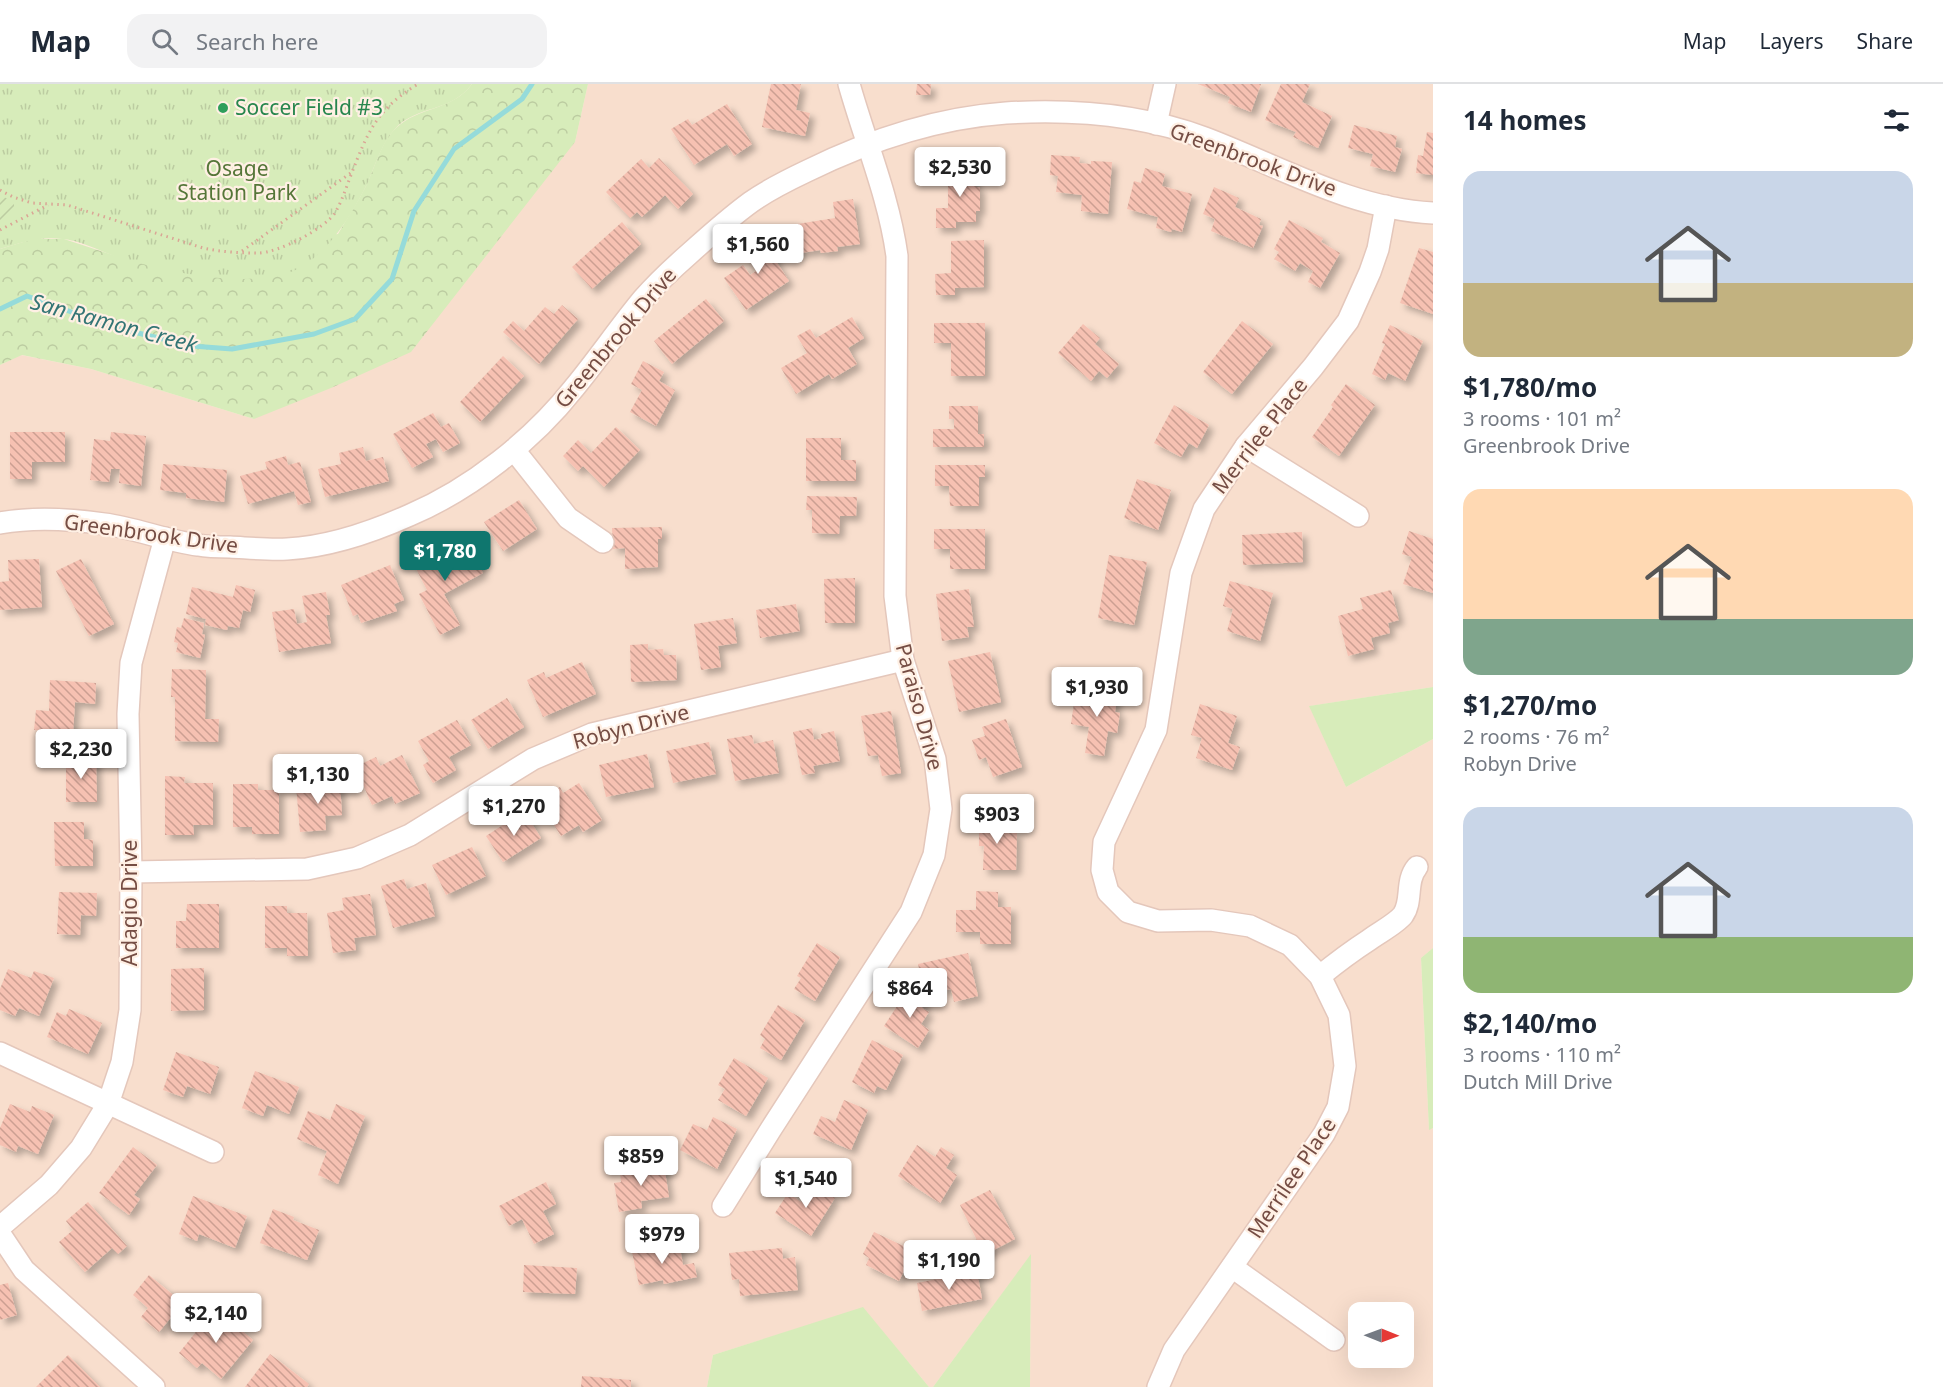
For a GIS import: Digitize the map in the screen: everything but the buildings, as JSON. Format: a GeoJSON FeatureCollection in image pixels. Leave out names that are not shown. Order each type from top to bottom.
{"type":"FeatureCollection","features":[{"type":"Feature","properties":{"kind":"street","name":"Paraiso Drive"},"geometry":{"type":"LineString","coordinates":[[723,1206],[911,912],[934,855],[942,809],[935,759],[903,660],[895,596],[897,256],[893,226],[849,84]]}},
{"type":"Feature","properties":{"kind":"street"},"geometry":{"type":"LineString","coordinates":[[1156,124],[1165,84]]}},
{"type":"Feature","properties":{"kind":"street","name":"Greenbrook Drive"},"geometry":{"type":"LineString","coordinates":[[0,524],[16,520],[57,520],[106,524],[199,546],[287,549],[328,543],[375,530],[415,514],[462,487],[514,450],[573,390],[646,296],[712,233],[752,202],[783,183],[868,143],[893,134],[951,120],[1007,113],[1061,112],[1156,124],[1201,137],[1318,186],[1386,206],[1433,213]]}},
{"type":"Feature","properties":{"kind":"street","name":"Merrilee Place"},"geometry":{"type":"LineString","coordinates":[[1158,1387],[1174,1350],[1324,1134],[1338,1107],[1345,1066],[1339,1015],[1320,976],[1290,945],[1251,926],[1211,920],[1158,921],[1128,912],[1108,892],[1102,870],[1104,842],[1156,730],[1181,573],[1204,509],[1246,446],[1313,367],[1348,321],[1378,249],[1386,206]]}},
{"type":"Feature","properties":{"kind":"street"},"geometry":{"type":"LineString","coordinates":[[1246,446],[1358,516]]}},
{"type":"Feature","properties":{"kind":"street"},"geometry":{"type":"LineString","coordinates":[[514,450],[568,518],[603,542]]}},
{"type":"Feature","properties":{"kind":"street","name":"Adagio Drive"},"geometry":{"type":"LineString","coordinates":[[0,1227],[49,1185],[81,1148],[108,1104],[122,1062],[130,1010],[132,872],[128,714],[131,663],[165,538]]}},
{"type":"Feature","properties":{"kind":"street","name":"Robyn Drive"},"geometry":{"type":"LineString","coordinates":[[132,872],[307,869],[357,858],[410,835],[533,759],[592,734],[903,660]]}},
{"type":"Feature","properties":{"kind":"street"},"geometry":{"type":"LineString","coordinates":[[1320,976],[1402,916],[1408,902],[1412,873],[1417,867]]}},
{"type":"Feature","properties":{"kind":"street"},"geometry":{"type":"LineString","coordinates":[[0,1053],[213,1152]]}},
{"type":"Feature","properties":{"kind":"street"},"geometry":{"type":"LineString","coordinates":[[0,1234],[24,1270],[147,1385]]}},
{"type":"Feature","properties":{"kind":"street"},"geometry":{"type":"LineString","coordinates":[[1232,1267],[1334,1340]]}},
{"type":"Feature","properties":{"kind":"path"},"geometry":{"type":"LineString","coordinates":[[0,190],[32,203],[67,205],[203,249],[261,253],[297,241],[327,222],[342,200],[370,131],[382,112],[402,94],[418,84]]}},
{"type":"Feature","properties":{"kind":"path"},"geometry":{"type":"LineString","coordinates":[[241,252],[353,172]]}},
{"type":"Feature","properties":{"kind":"path"},"geometry":{"type":"LineString","coordinates":[[0,230],[53,203]]}},
{"type":"Feature","properties":{"kind":"shaded area"},"geometry":{"type":"Polygon","coordinates":[[[588,84],[1433,84],[1433,687],[1310,706],[1346,787],[1433,739],[1433,948],[1421,958],[1429,1129],[1433,1128],[1433,1387],[1030,1387],[1031,1255],[933,1387],[929,1387],[863,1308],[713,1355],[707,1387],[0,1387],[0,365],[21,355],[91,369],[254,419],[575,142],[588,84]]]}},
{"type":"Feature","properties":{"kind":"green space","name":"Osage Station Park"},"geometry":{"type":"Polygon","coordinates":[[[0,84],[472,84],[454,100],[413,116],[403,121],[395,129],[383,147],[350,215],[335,236],[309,262],[290,272],[267,278],[241,279],[159,268],[114,256],[82,243],[54,238],[23,242],[0,249],[0,84]]]}},
{"type":"Feature","properties":{"kind":"green space"},"geometry":{"type":"Polygon","coordinates":[[[472,84],[588,84],[575,142],[411,352],[254,419],[91,369],[22,355],[0,365],[0,249],[33,239],[64,239],[116,256],[338,234],[363,192],[382,147],[396,128],[415,116],[455,99],[472,84]]]}},
{"type":"Feature","properties":{"kind":"green space"},"geometry":{"type":"Polygon","coordinates":[[[0,195],[14,202],[14,215],[0,225],[0,195]]]}},
{"type":"Feature","properties":{"kind":"green space"},"geometry":{"type":"Polygon","coordinates":[[[1433,687],[1433,739],[1346,787],[1309,706],[1433,687]]]}},
{"type":"Feature","properties":{"kind":"green space"},"geometry":{"type":"Polygon","coordinates":[[[1433,948],[1433,1128],[1429,1130],[1421,958],[1433,948]]]}},
{"type":"Feature","properties":{"kind":"green space"},"geometry":{"type":"Polygon","coordinates":[[[1031,1254],[1030,1387],[933,1387],[1031,1254]]]}},
{"type":"Feature","properties":{"kind":"green space"},"geometry":{"type":"Polygon","coordinates":[[[863,1307],[929,1387],[707,1387],[713,1355],[863,1307]]]}},
{"type":"Feature","properties":{"kind":"waterway","name":"San Ramon Creek"},"geometry":{"type":"LineString","coordinates":[[0,309],[27,296],[113,327],[192,346],[232,349],[314,334],[355,319],[392,279],[414,211],[454,149],[522,99],[532,84]]}},
{"type":"Feature","properties":{"kind":"place","name":"Soccer Field #3"},"geometry":{"type":"Point","coordinates":[223,108]}}]}
